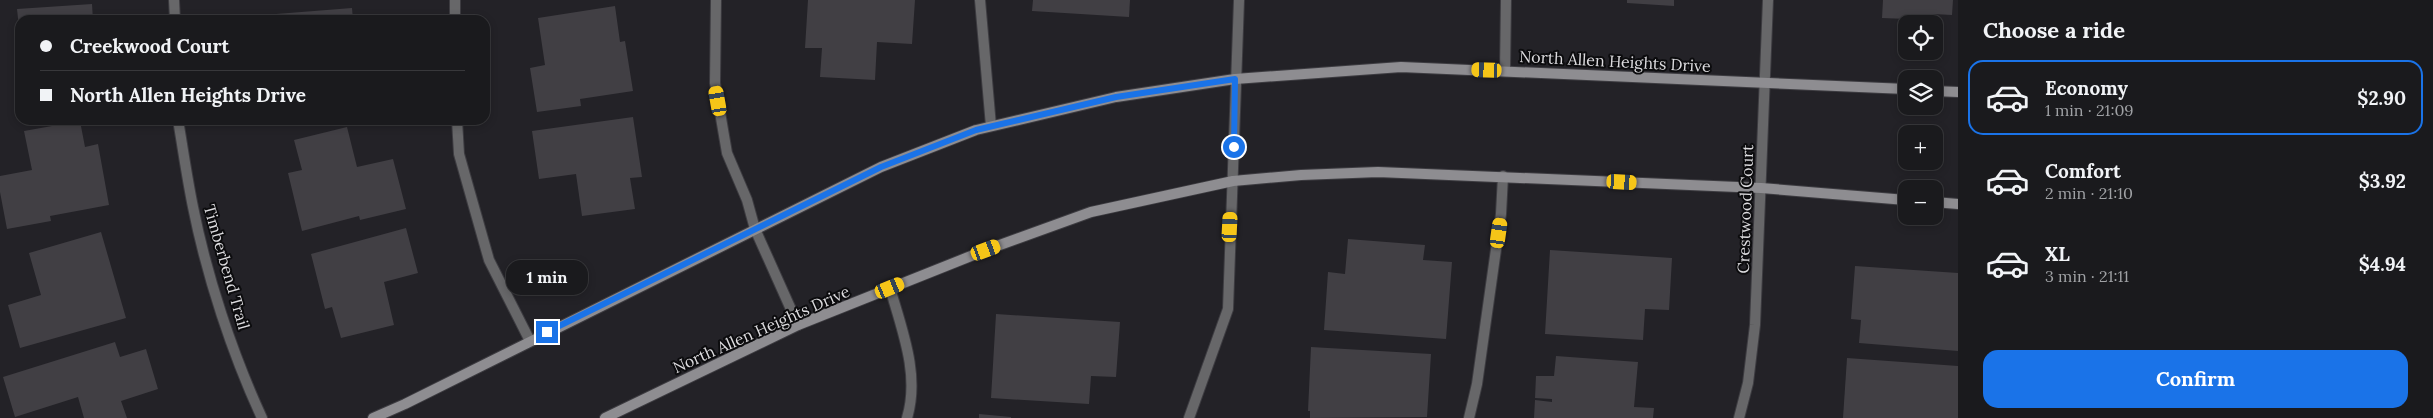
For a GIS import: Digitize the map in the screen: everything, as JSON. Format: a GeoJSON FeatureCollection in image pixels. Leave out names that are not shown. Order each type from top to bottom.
{"type":"FeatureCollection","features":[{"type":"Feature","properties":{"kind":"main road","name":"North Allen Heights Drive"},"geometry":{"type":"LineString","coordinates":[[373,418],[406,404],[881,167],[991,126],[1116,97],[1235,79],[1401,67],[1898,89]]}},
{"type":"Feature","properties":{"kind":"main road"},"geometry":{"type":"LineString","coordinates":[[1943,91],[1958,92]]}},
{"type":"Feature","properties":{"kind":"main road","name":"North Allen Heights Drive"},"geometry":{"type":"LineString","coordinates":[[605,418],[798,325],[1091,212],[1233,181],[1301,175],[1378,172],[1761,188],[1898,199]]}},
{"type":"Feature","properties":{"kind":"main road"},"geometry":{"type":"LineString","coordinates":[[1943,203],[1958,204]]}},
{"type":"Feature","properties":{"kind":"street"},"geometry":{"type":"LineString","coordinates":[[174,0],[175,15]]}},
{"type":"Feature","properties":{"kind":"street"},"geometry":{"type":"LineString","coordinates":[[455,0],[455,15]]}},
{"type":"Feature","properties":{"kind":"street"},"geometry":{"type":"LineString","coordinates":[[716,0],[716,92],[727,153],[747,200],[756,229],[798,325]]}},
{"type":"Feature","properties":{"kind":"street"},"geometry":{"type":"LineString","coordinates":[[980,0],[991,126]]}},
{"type":"Feature","properties":{"kind":"street"},"geometry":{"type":"LineString","coordinates":[[1189,418],[1228,309],[1239,0]]}},
{"type":"Feature","properties":{"kind":"street"},"geometry":{"type":"LineString","coordinates":[[1505,71],[1506,0]]}},
{"type":"Feature","properties":{"kind":"street","name":"Crestwood Court"},"geometry":{"type":"LineString","coordinates":[[1739,418],[1748,383],[1756,325],[1768,0]]}},
{"type":"Feature","properties":{"kind":"street","name":"Timberbend Trail"},"geometry":{"type":"LineString","coordinates":[[179,125],[194,208],[216,292],[249,389],[262,418]]}},
{"type":"Feature","properties":{"kind":"street"},"geometry":{"type":"LineString","coordinates":[[457,125],[459,154],[489,260],[530,341]]}},
{"type":"Feature","properties":{"kind":"street"},"geometry":{"type":"LineString","coordinates":[[1469,418],[1479,375],[1501,214],[1503,176]]}},
{"type":"Feature","properties":{"kind":"street"},"geometry":{"type":"LineString","coordinates":[[890,288],[909,356],[912,401],[907,418]]}},
{"type":"Feature","properties":{"kind":"building"},"geometry":{"type":"Polygon","coordinates":[[[808,0],[915,0],[912,44],[877,42],[875,80],[820,77],[822,48],[805,48],[808,0]]]}},
{"type":"Feature","properties":{"kind":"building"},"geometry":{"type":"Polygon","coordinates":[[[1033,0],[1130,0],[1129,17],[1032,11],[1033,0]]]}},
{"type":"Feature","properties":{"kind":"building"},"geometry":{"type":"Polygon","coordinates":[[[1627,0],[1674,0],[1674,6],[1627,3],[1627,0]]]}},
{"type":"Feature","properties":{"kind":"building"},"geometry":{"type":"Polygon","coordinates":[[[1883,0],[1953,0],[1952,15],[1898,15],[1898,19],[1882,18],[1883,0]]]}},
{"type":"Feature","properties":{"kind":"building"},"geometry":{"type":"Polygon","coordinates":[[[92,4],[93,15],[18,15],[17,9],[92,4]]]}},
{"type":"Feature","properties":{"kind":"building"},"geometry":{"type":"Polygon","coordinates":[[[615,6],[620,42],[625,41],[633,91],[580,99],[581,106],[537,112],[530,68],[545,65],[538,18],[615,6]]]}},
{"type":"Feature","properties":{"kind":"building"},"geometry":{"type":"Polygon","coordinates":[[[352,8],[353,15],[276,15],[352,8]]]}},
{"type":"Feature","properties":{"kind":"building"},"geometry":{"type":"Polygon","coordinates":[[[633,117],[642,177],[630,178],[635,209],[582,216],[576,174],[539,179],[532,131],[633,117]]]}},
{"type":"Feature","properties":{"kind":"building"},"geometry":{"type":"Polygon","coordinates":[[[58,125],[81,125],[85,147],[98,144],[109,205],[50,216],[51,221],[7,229],[0,192],[0,176],[32,170],[24,131],[58,125]]]}},
{"type":"Feature","properties":{"kind":"building"},"geometry":{"type":"Polygon","coordinates":[[[347,127],[357,167],[393,159],[406,209],[360,220],[359,216],[302,231],[288,173],[302,170],[294,140],[347,127]]]}},
{"type":"Feature","properties":{"kind":"building"},"geometry":{"type":"Polygon","coordinates":[[[406,228],[418,273],[384,282],[394,325],[341,338],[332,307],[325,309],[311,254],[406,228]]]}},
{"type":"Feature","properties":{"kind":"building"},"geometry":{"type":"Polygon","coordinates":[[[101,232],[126,318],[20,348],[8,305],[41,295],[29,253],[101,232]]]}},
{"type":"Feature","properties":{"kind":"building"},"geometry":{"type":"Polygon","coordinates":[[[1348,239],[1425,245],[1423,260],[1452,262],[1446,339],[1324,330],[1328,272],[1345,274],[1348,239]]]}},
{"type":"Feature","properties":{"kind":"building"},"geometry":{"type":"Polygon","coordinates":[[[1550,250],[1672,258],[1669,310],[1645,309],[1643,340],[1545,334],[1550,250]]]}},
{"type":"Feature","properties":{"kind":"building"},"geometry":{"type":"Polygon","coordinates":[[[1855,266],[1958,273],[1958,351],[1859,343],[1861,320],[1851,319],[1855,266]]]}},
{"type":"Feature","properties":{"kind":"building"},"geometry":{"type":"Polygon","coordinates":[[[996,314],[1120,322],[1116,377],[1091,376],[1089,404],[991,398],[996,314]]]}},
{"type":"Feature","properties":{"kind":"building"},"geometry":{"type":"Polygon","coordinates":[[[115,342],[120,357],[146,349],[158,389],[121,401],[127,418],[84,418],[78,397],[15,417],[3,377],[115,342]]]}},
{"type":"Feature","properties":{"kind":"building"},"geometry":{"type":"Polygon","coordinates":[[[1311,347],[1431,354],[1427,417],[1310,418],[1310,411],[1308,411],[1311,347]]]}},
{"type":"Feature","properties":{"kind":"building"},"geometry":{"type":"Polygon","coordinates":[[[1556,356],[1638,362],[1634,407],[1654,408],[1653,418],[1534,418],[1535,400],[1552,402],[1552,399],[1535,398],[1536,376],[1554,376],[1556,356]]]}},
{"type":"Feature","properties":{"kind":"building"},"geometry":{"type":"Polygon","coordinates":[[[1847,358],[1958,366],[1958,418],[1843,418],[1847,358]]]}},
{"type":"Feature","properties":{"kind":"building"},"geometry":{"type":"Polygon","coordinates":[[[979,414],[1011,417],[1011,418],[979,418],[979,414]]]}},
{"type":"Feature","properties":{"kind":"route"},"geometry":{"type":"LineString","coordinates":[[547,332],[881,167],[976,130],[1116,97],[1235,79],[1234,147]]}}]}
